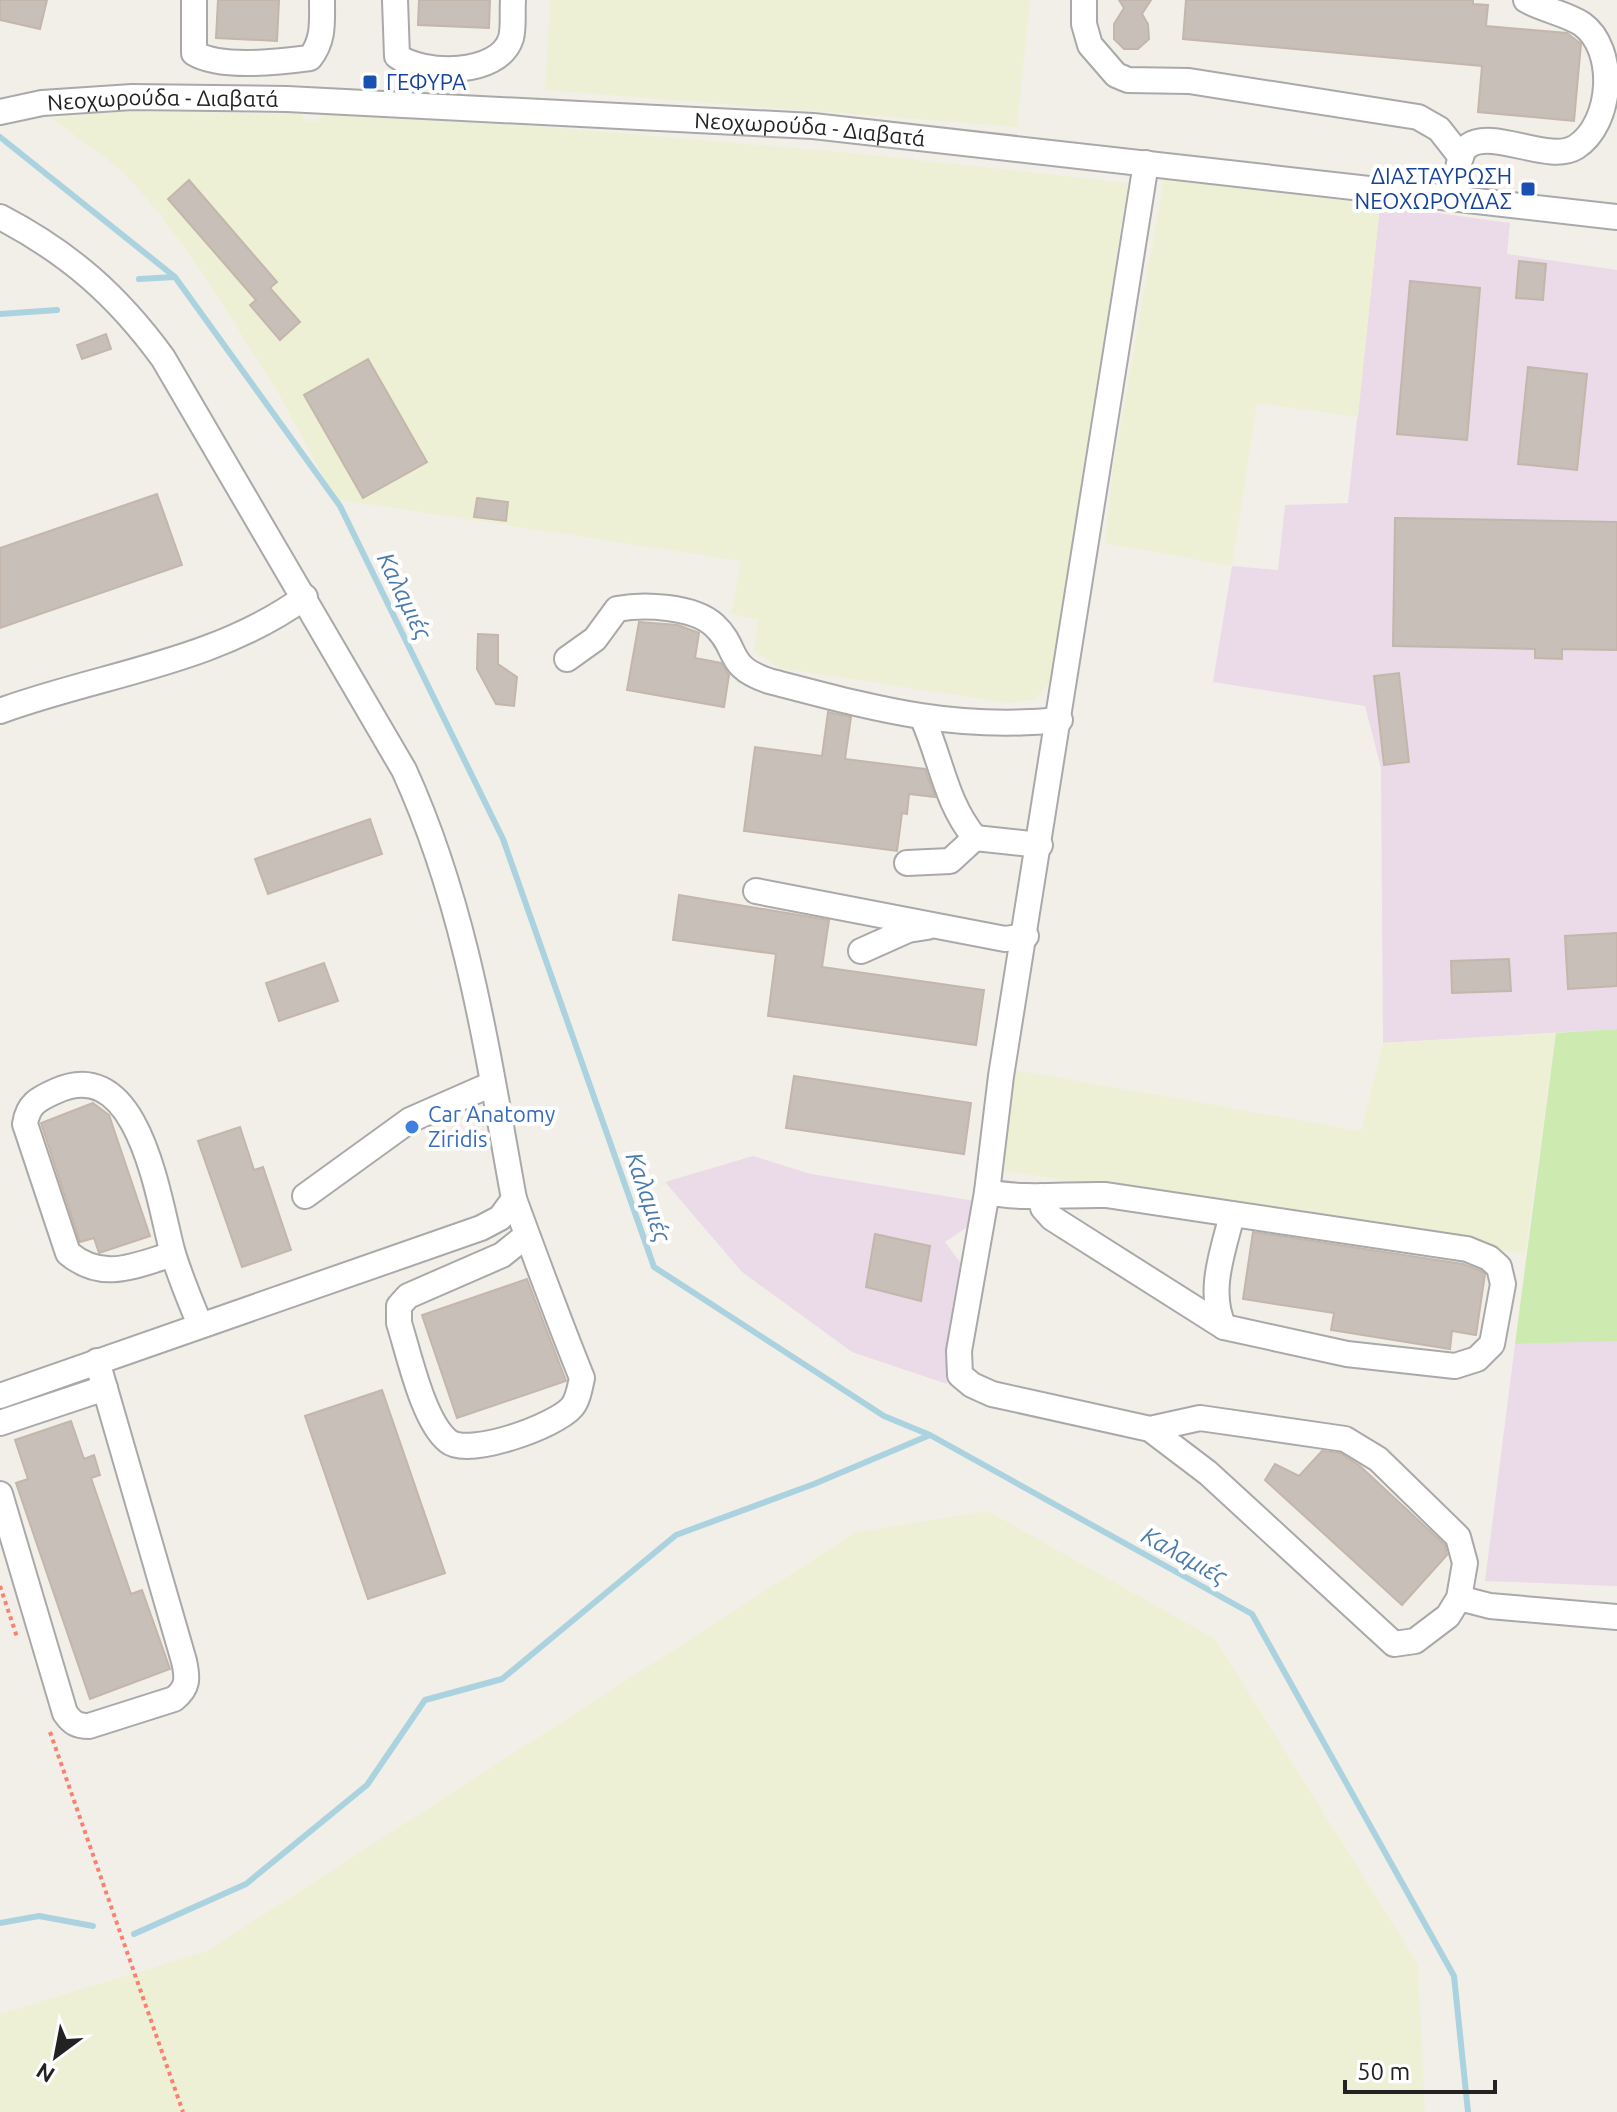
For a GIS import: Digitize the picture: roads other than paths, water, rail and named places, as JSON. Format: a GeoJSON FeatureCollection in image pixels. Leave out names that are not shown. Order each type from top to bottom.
{"type":"FeatureCollection","features":[{"type":"Feature","properties":{"kind":"street"},"geometry":{"type":"LineString","coordinates":[[194,0],[194,53],[215,61],[310,58],[322,34],[322,0]]}},
{"type":"Feature","properties":{"kind":"street"},"geometry":{"type":"LineString","coordinates":[[395,0],[397,56],[406,63],[424,68],[467,67],[488,62],[510,40],[513,0]]}},
{"type":"Feature","properties":{"kind":"street"},"geometry":{"type":"LineString","coordinates":[[1084,0],[1084,24],[1090,45],[1108,68],[1128,80],[1189,81],[1418,117],[1439,129],[1461,157]]}},
{"type":"Feature","properties":{"kind":"street"},"geometry":{"type":"LineString","coordinates":[[1455,198],[1461,157],[1467,146],[1481,141],[1572,150],[1585,141],[1606,103],[1606,66],[1601,45],[1581,23],[1526,0]]}},
{"type":"Feature","properties":{"kind":"street"},"geometry":{"type":"LineString","coordinates":[[287,61],[287,99]]}},
{"type":"Feature","properties":{"kind":"street"},"geometry":{"type":"LineString","coordinates":[[464,107],[467,67]]}},
{"type":"Feature","properties":{"kind":"street","name":"Νεοχωρούδα - Διαβατά"},"geometry":{"type":"LineString","coordinates":[[0,112],[42,103],[132,97],[287,99],[813,126],[1617,217]]}},
{"type":"Feature","properties":{"kind":"street"},"geometry":{"type":"LineString","coordinates":[[1146,163],[1026,936],[1001,1076],[987,1192],[959,1351],[960,1375],[972,1385],[992,1394],[1150,1429],[1208,1473],[1394,1644],[1415,1641],[1431,1630],[1448,1616],[1459,1598],[1465,1563],[1458,1537],[1378,1459],[1345,1439],[1200,1418],[1150,1429]]}},
{"type":"Feature","properties":{"kind":"street"},"geometry":{"type":"LineString","coordinates":[[0,217],[36,236],[100,283],[129,312],[163,358],[404,770],[430,827],[458,910],[514,1199],[582,1378],[573,1406],[549,1424],[498,1441],[462,1447],[448,1442],[433,1421],[399,1323],[399,1306],[408,1296],[502,1255],[527,1235]]}},
{"type":"Feature","properties":{"kind":"street"},"geometry":{"type":"LineString","coordinates":[[0,711],[147,670],[255,627],[305,597]]}},
{"type":"Feature","properties":{"kind":"street"},"geometry":{"type":"LineString","coordinates":[[567,659],[595,639],[617,609],[639,605],[699,616],[715,626],[737,664],[748,674],[923,719],[1016,724],[1060,720]]}},
{"type":"Feature","properties":{"kind":"street"},"geometry":{"type":"LineString","coordinates":[[923,719],[935,745],[950,803],[975,838],[1040,845]]}},
{"type":"Feature","properties":{"kind":"street"},"geometry":{"type":"LineString","coordinates":[[907,863],[950,861],[975,838]]}},
{"type":"Feature","properties":{"kind":"street"},"geometry":{"type":"LineString","coordinates":[[756,891],[1005,939],[1026,936]]}},
{"type":"Feature","properties":{"kind":"street"},"geometry":{"type":"LineString","coordinates":[[861,951],[908,930],[937,925]]}},
{"type":"Feature","properties":{"kind":"street"},"geometry":{"type":"LineString","coordinates":[[173,1254],[110,1271],[82,1266],[68,1253],[25,1124],[27,1111],[35,1101],[73,1083],[91,1085],[111,1095],[132,1120],[147,1154],[173,1254],[200,1325]]}},
{"type":"Feature","properties":{"kind":"street"},"geometry":{"type":"LineString","coordinates":[[305,1196],[410,1120],[492,1084]]}},
{"type":"Feature","properties":{"kind":"street"},"geometry":{"type":"LineString","coordinates":[[987,1192],[1010,1197],[1041,1196],[1106,1195],[1467,1249],[1489,1258],[1499,1267],[1503,1284],[1492,1344],[1477,1359],[1455,1366],[1347,1354],[1224,1327],[1065,1227],[1043,1208],[1041,1196]]}},
{"type":"Feature","properties":{"kind":"street"},"geometry":{"type":"LineString","coordinates":[[0,1396],[481,1228],[500,1218],[514,1199]]}},
{"type":"Feature","properties":{"kind":"street"},"geometry":{"type":"LineString","coordinates":[[1224,1327],[1217,1312],[1217,1277],[1232,1215]]}},
{"type":"Feature","properties":{"kind":"street"},"geometry":{"type":"LineString","coordinates":[[0,1494],[65,1713],[71,1720],[78,1726],[89,1726],[174,1699],[184,1691],[188,1677],[184,1661],[97,1361]]}},
{"type":"Feature","properties":{"kind":"street"},"geometry":{"type":"LineString","coordinates":[[0,1423],[105,1388]]}},
{"type":"Feature","properties":{"kind":"street"},"geometry":{"type":"LineString","coordinates":[[1459,1598],[1490,1606],[1617,1617]]}},
{"type":"Feature","properties":{"kind":"waterway","name":"Καλαμιές"},"geometry":{"type":"LineString","coordinates":[[0,137],[175,277],[340,506],[503,839],[654,1267],[884,1416],[930,1435],[1252,1614],[1454,1976],[1468,2112]]}},
{"type":"Feature","properties":{"kind":"waterway"},"geometry":{"type":"LineString","coordinates":[[139,279],[175,277]]}},
{"type":"Feature","properties":{"kind":"waterway"},"geometry":{"type":"LineString","coordinates":[[0,314],[57,310]]}},
{"type":"Feature","properties":{"kind":"waterway"},"geometry":{"type":"LineString","coordinates":[[134,1934],[246,1884],[367,1785],[425,1700],[502,1679],[676,1535],[814,1484],[930,1435]]}},
{"type":"Feature","properties":{"kind":"waterway"},"geometry":{"type":"LineString","coordinates":[[0,1923],[39,1916],[93,1926]]}},
{"type":"Feature","properties":{"kind":"place","name":"ΓΕΦΥΡΑ"},"geometry":{"type":"Point","coordinates":[370,82]}},
{"type":"Feature","properties":{"kind":"place","name":"ΔΙΑΣΤΑΥΡΩΣΗ ΝΕΟΧΩΡΟΥΔΑΣ"},"geometry":{"type":"Point","coordinates":[1528,189]}},
{"type":"Feature","properties":{"kind":"place","name":"Car Anatomy Ziridis"},"geometry":{"type":"Point","coordinates":[412,1127]}}]}
